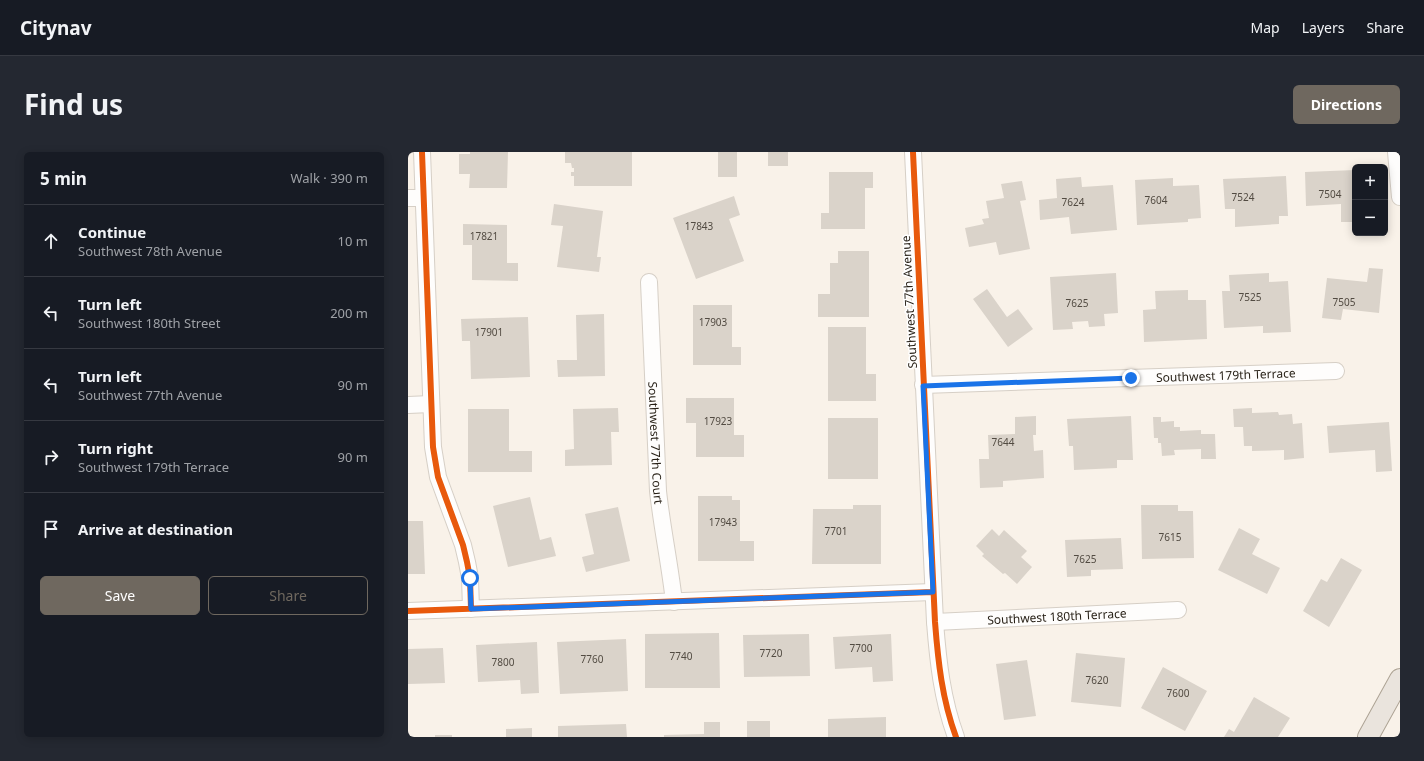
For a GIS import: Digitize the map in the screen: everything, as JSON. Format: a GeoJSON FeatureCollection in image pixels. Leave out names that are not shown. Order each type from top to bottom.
{"type":"FeatureCollection","features":[{"type":"Feature","properties":{"kind":"main road"},"geometry":{"type":"LineString","coordinates":[[1368,737],[1400,679]]}},
{"type":"Feature","properties":{"kind":"street"},"geometry":{"type":"LineString","coordinates":[[422,152],[415,198],[433,447],[438,477],[467,562],[470,578],[471,609]]}},
{"type":"Feature","properties":{"kind":"street","name":"Southwest 77th Avenue"},"geometry":{"type":"LineString","coordinates":[[913,152],[935,622],[942,690],[956,737]]}},
{"type":"Feature","properties":{"kind":"street"},"geometry":{"type":"LineString","coordinates":[[1396,152],[1400,198]]}},
{"type":"Feature","properties":{"kind":"street","name":"Southwest 77th Court"},"geometry":{"type":"LineString","coordinates":[[649,282],[658,491],[674,602]]}},
{"type":"Feature","properties":{"kind":"street","name":"Southwest 179th Terrace"},"geometry":{"type":"LineString","coordinates":[[923,386],[1336,371]]}},
{"type":"Feature","properties":{"kind":"street"},"geometry":{"type":"LineString","coordinates":[[408,405],[431,404]]}},
{"type":"Feature","properties":{"kind":"street"},"geometry":{"type":"LineString","coordinates":[[408,611],[933,592]]}},
{"type":"Feature","properties":{"kind":"street","name":"Southwest 180th Terrace"},"geometry":{"type":"LineString","coordinates":[[935,622],[1178,610]]}},
{"type":"Feature","properties":{"kind":"building"},"geometry":{"type":"Polygon","coordinates":[[[470,152],[508,152],[507,188],[469,188],[470,174],[459,174],[459,154],[470,154],[470,152]]]}},
{"type":"Feature","properties":{"kind":"building"},"geometry":{"type":"Polygon","coordinates":[[[565,152],[632,152],[632,186],[574,186],[574,176],[571,176],[571,172],[574,172],[574,168],[572,168],[571,163],[565,163],[565,152]]]}},
{"type":"Feature","properties":{"kind":"building"},"geometry":{"type":"Polygon","coordinates":[[[718,152],[737,152],[737,177],[718,177],[718,152]]]}},
{"type":"Feature","properties":{"kind":"building"},"geometry":{"type":"Polygon","coordinates":[[[768,152],[788,152],[788,166],[768,166],[768,152]]]}},
{"type":"Feature","properties":{"kind":"building"},"geometry":{"type":"Polygon","coordinates":[[[1352,170],[1352,222],[1341,222],[1341,204],[1306,206],[1305,172],[1352,170]]]}},
{"type":"Feature","properties":{"kind":"building"},"geometry":{"type":"Polygon","coordinates":[[[829,172],[873,172],[873,188],[865,188],[865,229],[821,229],[821,213],[829,213],[829,172]]]}},
{"type":"Feature","properties":{"kind":"building"},"geometry":{"type":"Polygon","coordinates":[[[1286,176],[1288,216],[1279,216],[1279,224],[1235,227],[1235,209],[1225,209],[1223,179],[1286,176]]]}},
{"type":"Feature","properties":{"kind":"building"},"geometry":{"type":"Polygon","coordinates":[[[1081,177],[1082,187],[1113,185],[1117,230],[1071,234],[1069,217],[1040,220],[1039,200],[1057,198],[1056,179],[1081,177]]]}},
{"type":"Feature","properties":{"kind":"building"},"geometry":{"type":"Polygon","coordinates":[[[1173,178],[1173,186],[1199,185],[1201,218],[1188,219],[1188,222],[1137,225],[1135,180],[1173,178]]]}},
{"type":"Feature","properties":{"kind":"building"},"geometry":{"type":"Polygon","coordinates":[[[1022,181],[1026,200],[1020,201],[1030,249],[999,255],[996,242],[969,247],[965,228],[984,224],[982,219],[989,218],[986,201],[1004,198],[1001,184],[1022,181]]]}},
{"type":"Feature","properties":{"kind":"building"},"geometry":{"type":"Polygon","coordinates":[[[734,196],[740,215],[729,219],[744,261],[696,279],[673,218],[734,196]]]}},
{"type":"Feature","properties":{"kind":"building"},"geometry":{"type":"Polygon","coordinates":[[[554,204],[603,211],[597,257],[601,257],[599,272],[557,267],[563,226],[551,225],[554,204]]]}},
{"type":"Feature","properties":{"kind":"building"},"geometry":{"type":"Polygon","coordinates":[[[463,224],[507,225],[507,263],[518,263],[518,281],[472,280],[472,245],[463,245],[463,224]]]}},
{"type":"Feature","properties":{"kind":"building"},"geometry":{"type":"Polygon","coordinates":[[[838,251],[869,251],[869,317],[818,317],[818,294],[830,294],[830,263],[838,263],[838,251]]]}},
{"type":"Feature","properties":{"kind":"building"},"geometry":{"type":"Polygon","coordinates":[[[1369,268],[1383,269],[1379,313],[1343,309],[1341,320],[1322,318],[1327,278],[1367,282],[1369,268]]]}},
{"type":"Feature","properties":{"kind":"building"},"geometry":{"type":"Polygon","coordinates":[[[1116,273],[1118,313],[1104,314],[1105,326],[1089,327],[1088,321],[1072,322],[1073,329],[1053,330],[1050,277],[1116,273]]]}},
{"type":"Feature","properties":{"kind":"building"},"geometry":{"type":"Polygon","coordinates":[[[1269,273],[1269,282],[1288,281],[1291,332],[1263,333],[1263,326],[1224,328],[1222,291],[1230,291],[1229,275],[1269,273]]]}},
{"type":"Feature","properties":{"kind":"building"},"geometry":{"type":"Polygon","coordinates":[[[987,289],[1007,317],[1018,309],[1033,329],[1008,347],[973,299],[987,289]]]}},
{"type":"Feature","properties":{"kind":"building"},"geometry":{"type":"Polygon","coordinates":[[[1188,290],[1188,300],[1206,300],[1207,339],[1144,342],[1143,310],[1156,309],[1155,291],[1188,290]]]}},
{"type":"Feature","properties":{"kind":"building"},"geometry":{"type":"Polygon","coordinates":[[[693,305],[732,305],[732,347],[741,347],[741,365],[693,365],[693,305]]]}},
{"type":"Feature","properties":{"kind":"building"},"geometry":{"type":"Polygon","coordinates":[[[604,314],[605,376],[558,377],[557,360],[577,360],[576,315],[604,314]]]}},
{"type":"Feature","properties":{"kind":"building"},"geometry":{"type":"Polygon","coordinates":[[[528,317],[530,377],[471,379],[470,341],[462,341],[461,319],[528,317]]]}},
{"type":"Feature","properties":{"kind":"building"},"geometry":{"type":"Polygon","coordinates":[[[828,327],[866,327],[866,374],[876,374],[876,401],[828,401],[828,327]]]}},
{"type":"Feature","properties":{"kind":"building"},"geometry":{"type":"Polygon","coordinates":[[[686,398],[734,398],[734,435],[744,435],[744,457],[696,457],[696,423],[686,423],[686,398]]]}},
{"type":"Feature","properties":{"kind":"building"},"geometry":{"type":"Polygon","coordinates":[[[618,408],[619,432],[611,432],[612,465],[565,466],[565,450],[574,449],[573,409],[618,408]]]}},
{"type":"Feature","properties":{"kind":"building"},"geometry":{"type":"Polygon","coordinates":[[[1252,408],[1252,413],[1278,412],[1279,415],[1292,414],[1293,424],[1302,423],[1304,458],[1284,460],[1284,450],[1252,451],[1252,446],[1244,446],[1243,427],[1234,427],[1233,409],[1252,408]]]}},
{"type":"Feature","properties":{"kind":"building"},"geometry":{"type":"Polygon","coordinates":[[[468,409],[509,409],[509,451],[532,451],[532,472],[468,472],[468,409]]]}},
{"type":"Feature","properties":{"kind":"building"},"geometry":{"type":"Polygon","coordinates":[[[1036,416],[1036,435],[1033,435],[1034,451],[1043,450],[1044,478],[1003,481],[1003,487],[980,488],[979,459],[989,459],[988,435],[1015,434],[1015,417],[1036,416]]]}},
{"type":"Feature","properties":{"kind":"building"},"geometry":{"type":"Polygon","coordinates":[[[1131,416],[1133,460],[1117,460],[1117,468],[1074,470],[1073,446],[1069,446],[1067,419],[1131,416]]]}},
{"type":"Feature","properties":{"kind":"building"},"geometry":{"type":"Polygon","coordinates":[[[1153,417],[1161,417],[1161,422],[1174,421],[1174,427],[1180,427],[1180,431],[1201,430],[1201,434],[1215,434],[1216,459],[1201,459],[1201,449],[1174,450],[1175,455],[1162,456],[1161,443],[1158,443],[1158,438],[1154,438],[1153,417]]]}},
{"type":"Feature","properties":{"kind":"building"},"geometry":{"type":"Polygon","coordinates":[[[828,418],[878,418],[878,479],[828,479],[828,418]]]}},
{"type":"Feature","properties":{"kind":"building"},"geometry":{"type":"Polygon","coordinates":[[[1389,422],[1392,471],[1376,472],[1375,450],[1329,453],[1327,426],[1389,422]]]}},
{"type":"Feature","properties":{"kind":"building"},"geometry":{"type":"Polygon","coordinates":[[[698,496],[732,496],[732,500],[740,500],[740,541],[754,541],[754,561],[698,561],[698,496]]]}},
{"type":"Feature","properties":{"kind":"building"},"geometry":{"type":"Polygon","coordinates":[[[530,497],[540,540],[551,537],[556,556],[508,567],[493,506],[530,497]]]}},
{"type":"Feature","properties":{"kind":"building"},"geometry":{"type":"Polygon","coordinates":[[[853,505],[881,505],[881,564],[812,564],[813,509],[853,509],[853,505]]]}},
{"type":"Feature","properties":{"kind":"building"},"geometry":{"type":"Polygon","coordinates":[[[1141,505],[1178,505],[1178,511],[1193,511],[1194,558],[1142,559],[1141,505]]]}},
{"type":"Feature","properties":{"kind":"building"},"geometry":{"type":"Polygon","coordinates":[[[618,507],[630,561],[586,572],[582,557],[594,554],[585,514],[618,507]]]}},
{"type":"Feature","properties":{"kind":"building"},"geometry":{"type":"Polygon","coordinates":[[[408,521],[423,521],[425,574],[408,574],[408,521]]]}},
{"type":"Feature","properties":{"kind":"building"},"geometry":{"type":"Polygon","coordinates":[[[1239,528],[1260,539],[1252,554],[1280,568],[1267,594],[1218,570],[1239,528]]]}},
{"type":"Feature","properties":{"kind":"building"},"geometry":{"type":"Polygon","coordinates":[[[992,529],[999,536],[1004,530],[1027,551],[1021,557],[1032,567],[1017,584],[982,556],[984,554],[976,546],[992,529]]]}},
{"type":"Feature","properties":{"kind":"building"},"geometry":{"type":"Polygon","coordinates":[[[1121,538],[1123,569],[1091,570],[1091,576],[1067,577],[1065,540],[1121,538]]]}},
{"type":"Feature","properties":{"kind":"building"},"geometry":{"type":"Polygon","coordinates":[[[1341,558],[1362,570],[1329,627],[1303,611],[1321,579],[1327,582],[1341,558]]]}},
{"type":"Feature","properties":{"kind":"building"},"geometry":{"type":"Polygon","coordinates":[[[719,633],[720,688],[645,688],[645,634],[719,633]]]}},
{"type":"Feature","properties":{"kind":"building"},"geometry":{"type":"Polygon","coordinates":[[[809,634],[810,676],[744,677],[743,635],[809,634]]]}},
{"type":"Feature","properties":{"kind":"building"},"geometry":{"type":"Polygon","coordinates":[[[891,634],[893,681],[873,682],[872,667],[835,669],[833,637],[891,634]]]}},
{"type":"Feature","properties":{"kind":"building"},"geometry":{"type":"Polygon","coordinates":[[[626,639],[628,691],[560,694],[557,642],[626,639]]]}},
{"type":"Feature","properties":{"kind":"building"},"geometry":{"type":"Polygon","coordinates":[[[537,642],[539,693],[521,694],[520,680],[478,682],[476,645],[537,642]]]}},
{"type":"Feature","properties":{"kind":"building"},"geometry":{"type":"Polygon","coordinates":[[[443,648],[445,683],[408,684],[408,649],[443,648]]]}},
{"type":"Feature","properties":{"kind":"building"},"geometry":{"type":"Polygon","coordinates":[[[1076,653],[1125,658],[1121,707],[1071,702],[1076,653]]]}},
{"type":"Feature","properties":{"kind":"building"},"geometry":{"type":"Polygon","coordinates":[[[1027,660],[1036,716],[1004,720],[996,664],[1027,660]]]}},
{"type":"Feature","properties":{"kind":"building"},"geometry":{"type":"Polygon","coordinates":[[[1163,667],[1207,691],[1185,731],[1141,708],[1163,667]]]}},
{"type":"Feature","properties":{"kind":"building"},"geometry":{"type":"Polygon","coordinates":[[[1254,697],[1290,718],[1278,737],[1224,737],[1229,729],[1234,732],[1254,697]]]}},
{"type":"Feature","properties":{"kind":"building"},"geometry":{"type":"Polygon","coordinates":[[[886,717],[886,737],[828,737],[828,719],[886,717]]]}},
{"type":"Feature","properties":{"kind":"building"},"geometry":{"type":"Polygon","coordinates":[[[747,721],[770,721],[770,737],[747,737],[747,721]]]}},
{"type":"Feature","properties":{"kind":"building"},"geometry":{"type":"Polygon","coordinates":[[[704,722],[720,722],[720,737],[664,737],[664,735],[704,734],[704,722]]]}},
{"type":"Feature","properties":{"kind":"building"},"geometry":{"type":"Polygon","coordinates":[[[626,724],[627,737],[558,737],[558,726],[626,724]]]}},
{"type":"Feature","properties":{"kind":"building"},"geometry":{"type":"Polygon","coordinates":[[[532,728],[532,737],[506,737],[506,729],[532,728]]]}},
{"type":"Feature","properties":{"kind":"building"},"geometry":{"type":"Polygon","coordinates":[[[435,735],[452,735],[452,737],[435,737],[435,735]]]}},
{"type":"Feature","properties":{"kind":"cycle path"},"geometry":{"type":"LineString","coordinates":[[422,152],[433,447],[438,477],[463,545],[467,562],[470,578],[471,609]]}},
{"type":"Feature","properties":{"kind":"cycle path"},"geometry":{"type":"LineString","coordinates":[[913,152],[935,622],[941,680],[947,708],[956,737]]}},
{"type":"Feature","properties":{"kind":"cycle path"},"geometry":{"type":"LineString","coordinates":[[408,611],[933,592]]}},
{"type":"Feature","properties":{"kind":"route"},"geometry":{"type":"LineString","coordinates":[[470,578],[471,609],[933,592],[923,386],[1131,378]]}}]}
